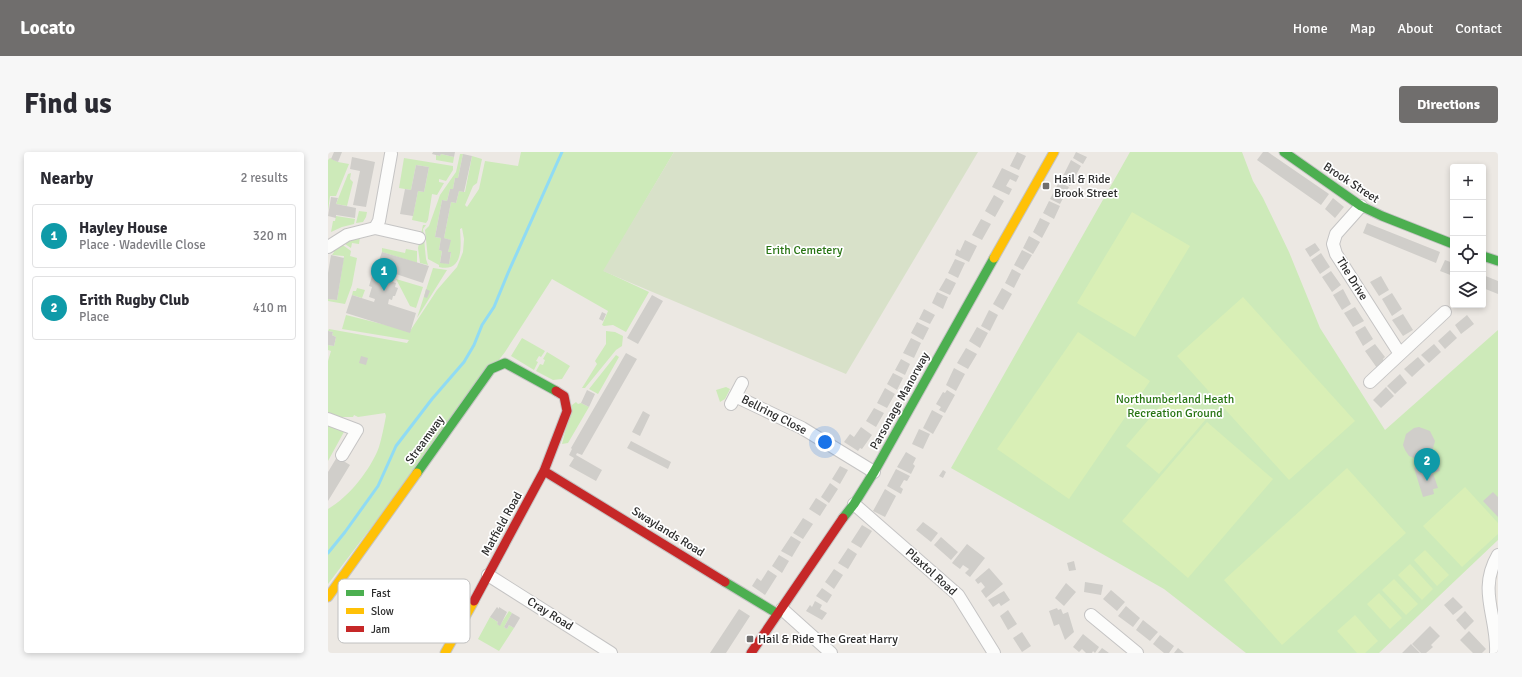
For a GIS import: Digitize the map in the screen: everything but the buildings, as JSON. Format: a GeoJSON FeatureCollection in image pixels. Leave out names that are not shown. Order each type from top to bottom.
{"type":"FeatureCollection","features":[{"type":"Feature","properties":{"kind":"street","name":"Parsonage Manorway"},"geometry":{"type":"LineString","coordinates":[[751,653],[833,531],[854,504],[874,472],[1054,152]]}},
{"type":"Feature","properties":{"kind":"street","name":"Brook Street"},"geometry":{"type":"LineString","coordinates":[[1284,152],[1361,206],[1382,216],[1450,243]]}},
{"type":"Feature","properties":{"kind":"street"},"geometry":{"type":"LineString","coordinates":[[375,228],[379,221],[391,154]]}},
{"type":"Feature","properties":{"kind":"street","name":"The Drive"},"geometry":{"type":"LineString","coordinates":[[1361,206],[1336,234],[1333,244],[1336,254],[1400,354]]}},
{"type":"Feature","properties":{"kind":"street"},"geometry":{"type":"LineString","coordinates":[[328,247],[347,235],[375,228],[419,238]]}},
{"type":"Feature","properties":{"kind":"street"},"geometry":{"type":"LineString","coordinates":[[1486,257],[1498,261]]}},
{"type":"Feature","properties":{"kind":"street"},"geometry":{"type":"LineString","coordinates":[[1370,382],[1445,312]]}},
{"type":"Feature","properties":{"kind":"street","name":"Streamway"},"geometry":{"type":"LineString","coordinates":[[341,579],[491,369],[505,363],[564,396],[566,401]]}},
{"type":"Feature","properties":{"kind":"street","name":"Bellring Close"},"geometry":{"type":"LineString","coordinates":[[742,383],[733,400],[802,428],[874,472]]}},
{"type":"Feature","properties":{"kind":"street","name":"Matfield Road"},"geometry":{"type":"LineString","coordinates":[[470,608],[544,471],[566,411],[566,401]]}},
{"type":"Feature","properties":{"kind":"street"},"geometry":{"type":"LineString","coordinates":[[328,419],[357,430],[342,455]]}},
{"type":"Feature","properties":{"kind":"street","name":"Swaylands Road"},"geometry":{"type":"LineString","coordinates":[[544,471],[780,612]]}},
{"type":"Feature","properties":{"kind":"street","name":"Plaxtol Road"},"geometry":{"type":"LineString","coordinates":[[854,504],[958,595],[994,653]]}},
{"type":"Feature","properties":{"kind":"street"},"geometry":{"type":"LineString","coordinates":[[1497,645],[1488,593],[1492,568],[1498,555]]}},
{"type":"Feature","properties":{"kind":"street","name":"Cray Road"},"geometry":{"type":"LineString","coordinates":[[488,575],[612,653]]}},
{"type":"Feature","properties":{"kind":"street","name":"Streamway"},"geometry":{"type":"LineString","coordinates":[[328,597],[338,583]]}},
{"type":"Feature","properties":{"kind":"street"},"geometry":{"type":"LineString","coordinates":[[780,612],[831,653]]}},
{"type":"Feature","properties":{"kind":"street"},"geometry":{"type":"LineString","coordinates":[[1091,615],[1137,653]]}},
{"type":"Feature","properties":{"kind":"street","name":"Matfield Road"},"geometry":{"type":"LineString","coordinates":[[445,653],[451,643]]}},
{"type":"Feature","properties":{"kind":"green space"},"geometry":{"type":"Polygon","coordinates":[[[521,152],[674,152],[604,271],[649,292],[626,332],[613,325],[602,325],[608,311],[552,279],[505,352],[328,584],[328,509],[336,504],[351,490],[371,464],[379,447],[386,416],[385,413],[358,417],[354,415],[353,417],[341,417],[341,419],[328,414],[328,361],[331,351],[328,350],[328,345],[334,346],[336,337],[332,335],[333,332],[328,331],[329,329],[407,343],[409,340],[342,329],[346,315],[410,331],[437,290],[457,267],[463,252],[464,239],[462,228],[460,229],[461,243],[457,262],[453,266],[447,268],[439,267],[439,265],[428,259],[425,230],[429,226],[440,195],[456,172],[460,154],[463,154],[458,178],[455,178],[453,189],[450,189],[447,201],[442,200],[435,237],[441,238],[439,250],[442,251],[440,262],[449,264],[451,253],[448,252],[450,240],[444,238],[451,202],[456,203],[459,191],[465,192],[472,156],[482,159],[477,183],[473,186],[465,205],[467,207],[479,189],[485,161],[518,166],[521,152]]]}},
{"type":"Feature","properties":{"kind":"green space","name":"Erith Cemetery"},"geometry":{"type":"Polygon","coordinates":[[[674,152],[978,152],[846,374],[603,271],[674,152]]]}},
{"type":"Feature","properties":{"kind":"green space","name":"Northumberland Heath Recreation Ground"},"geometry":{"type":"Polygon","coordinates":[[[1130,152],[1242,152],[1253,181],[1263,198],[1289,252],[1320,328],[1385,430],[1498,330],[1498,540],[1379,653],[1246,653],[1164,589],[951,468],[1130,152]]]}},
{"type":"Feature","properties":{"kind":"green space"},"geometry":{"type":"Polygon","coordinates":[[[441,154],[454,157],[453,163],[436,160],[436,155],[440,156],[441,154]]]}},
{"type":"Feature","properties":{"kind":"green space"},"geometry":{"type":"Polygon","coordinates":[[[330,158],[338,162],[349,164],[336,196],[330,196],[328,211],[328,160],[330,158]]]}},
{"type":"Feature","properties":{"kind":"green space"},"geometry":{"type":"Polygon","coordinates":[[[404,158],[453,166],[453,170],[446,181],[439,179],[439,182],[444,183],[437,195],[432,194],[428,220],[426,223],[412,220],[418,191],[424,192],[429,167],[416,165],[411,190],[399,188],[404,158]]]}},
{"type":"Feature","properties":{"kind":"green space"},"geometry":{"type":"Polygon","coordinates":[[[351,173],[350,179],[353,182],[347,206],[336,204],[348,174],[351,173]]]}},
{"type":"Feature","properties":{"kind":"green space"},"geometry":{"type":"Polygon","coordinates":[[[359,211],[367,212],[366,217],[363,222],[356,223],[359,211]]]}},
{"type":"Feature","properties":{"kind":"green space"},"geometry":{"type":"Polygon","coordinates":[[[1132,212],[1190,246],[1135,337],[1077,303],[1132,212]]]}},
{"type":"Feature","properties":{"kind":"green space"},"geometry":{"type":"Polygon","coordinates":[[[336,216],[355,219],[354,224],[331,232],[333,221],[335,221],[336,216]]]}},
{"type":"Feature","properties":{"kind":"green space"},"geometry":{"type":"Polygon","coordinates":[[[423,225],[426,225],[423,229],[428,265],[420,263],[418,248],[423,225]]]}},
{"type":"Feature","properties":{"kind":"green space"},"geometry":{"type":"Polygon","coordinates":[[[360,237],[359,244],[352,243],[351,248],[342,242],[360,237]]]}},
{"type":"Feature","properties":{"kind":"green space"},"geometry":{"type":"Polygon","coordinates":[[[340,243],[351,251],[350,256],[357,258],[352,285],[345,304],[328,301],[328,299],[337,300],[344,256],[332,255],[334,252],[332,250],[340,243]]]}},
{"type":"Feature","properties":{"kind":"green space"},"geometry":{"type":"Polygon","coordinates":[[[382,248],[405,253],[406,249],[417,251],[417,263],[382,252],[382,248]]]}},
{"type":"Feature","properties":{"kind":"green space"},"geometry":{"type":"Polygon","coordinates":[[[433,268],[447,270],[417,318],[433,268]]]}},
{"type":"Feature","properties":{"kind":"green space"},"geometry":{"type":"Polygon","coordinates":[[[396,279],[423,287],[416,308],[410,306],[396,279]]]}},
{"type":"Feature","properties":{"kind":"green space"},"geometry":{"type":"Polygon","coordinates":[[[357,288],[365,290],[362,298],[352,295],[353,291],[356,291],[357,288]]]}},
{"type":"Feature","properties":{"kind":"green space"},"geometry":{"type":"Polygon","coordinates":[[[1243,297],[1355,421],[1289,480],[1177,356],[1243,297]]]}},
{"type":"Feature","properties":{"kind":"green space"},"geometry":{"type":"Polygon","coordinates":[[[606,331],[615,332],[623,336],[622,346],[616,350],[585,388],[582,388],[597,364],[595,361],[606,344],[606,331]]]}},
{"type":"Feature","properties":{"kind":"green space"},"geometry":{"type":"Polygon","coordinates":[[[1078,332],[1150,381],[1069,499],[997,449],[1078,332]]]}},
{"type":"Feature","properties":{"kind":"green space"},"geometry":{"type":"Polygon","coordinates":[[[522,338],[545,351],[536,361],[538,362],[534,370],[511,356],[522,338]]]}},
{"type":"Feature","properties":{"kind":"green space"},"geometry":{"type":"Polygon","coordinates":[[[547,352],[570,366],[562,379],[553,380],[536,371],[540,364],[543,365],[545,360],[543,359],[547,352]]]}},
{"type":"Feature","properties":{"kind":"green space"},"geometry":{"type":"Polygon","coordinates":[[[616,355],[619,357],[598,394],[589,389],[616,355]]]}},
{"type":"Feature","properties":{"kind":"green space"},"geometry":{"type":"Polygon","coordinates":[[[726,387],[730,389],[725,399],[720,402],[716,390],[726,387]]]}},
{"type":"Feature","properties":{"kind":"green space"},"geometry":{"type":"Polygon","coordinates":[[[1173,391],[1206,419],[1159,474],[1126,446],[1173,391]]]}},
{"type":"Feature","properties":{"kind":"green space"},"geometry":{"type":"Polygon","coordinates":[[[576,402],[589,407],[568,443],[562,444],[572,405],[576,402]]]}},
{"type":"Feature","properties":{"kind":"green space"},"geometry":{"type":"Polygon","coordinates":[[[1207,422],[1273,479],[1188,578],[1122,521],[1207,422]]]}},
{"type":"Feature","properties":{"kind":"green space"},"geometry":{"type":"Polygon","coordinates":[[[328,423],[345,430],[328,461],[328,423]]]}},
{"type":"Feature","properties":{"kind":"green space"},"geometry":{"type":"Polygon","coordinates":[[[1347,468],[1406,533],[1282,645],[1224,580],[1347,468]]]}},
{"type":"Feature","properties":{"kind":"green space"},"geometry":{"type":"Polygon","coordinates":[[[1465,487],[1498,523],[1498,534],[1462,567],[1423,526],[1465,487]]]}},
{"type":"Feature","properties":{"kind":"green space"},"geometry":{"type":"Polygon","coordinates":[[[1425,550],[1449,575],[1437,586],[1414,560],[1425,550]]]}},
{"type":"Feature","properties":{"kind":"green space"},"geometry":{"type":"Polygon","coordinates":[[[1410,564],[1433,589],[1422,600],[1398,575],[1410,564]]]}},
{"type":"Feature","properties":{"kind":"green space"},"geometry":{"type":"Polygon","coordinates":[[[1394,579],[1418,604],[1406,615],[1382,590],[1394,579]]]}},
{"type":"Feature","properties":{"kind":"green space"},"geometry":{"type":"Polygon","coordinates":[[[1379,593],[1402,618],[1390,629],[1367,604],[1379,593]]]}},
{"type":"Feature","properties":{"kind":"green space"},"geometry":{"type":"Polygon","coordinates":[[[509,611],[512,613],[504,627],[507,629],[509,625],[514,628],[499,651],[478,639],[490,617],[500,625],[509,611]]]}},
{"type":"Feature","properties":{"kind":"green space"},"geometry":{"type":"Polygon","coordinates":[[[1355,615],[1378,641],[1365,653],[1357,653],[1337,631],[1355,615]]]}},
{"type":"Feature","properties":{"kind":"waterway"},"geometry":{"type":"LineString","coordinates":[[328,553],[378,486],[396,446],[432,399],[464,362],[474,345],[482,325],[494,307],[562,152]]}},
{"type":"Feature","properties":{"kind":"traffic: fast"},"geometry":{"type":"LineString","coordinates":[[1284,152],[1361,206],[1382,216],[1450,243]]}},
{"type":"Feature","properties":{"kind":"traffic: fast"},"geometry":{"type":"LineString","coordinates":[[1486,257],[1498,261]]}},
{"type":"Feature","properties":{"kind":"traffic: fast"},"geometry":{"type":"LineString","coordinates":[[843,518],[854,504],[874,472],[994,258]]}},
{"type":"Feature","properties":{"kind":"traffic: fast"},"geometry":{"type":"LineString","coordinates":[[417,473],[491,369],[505,363],[556,391]]}},
{"type":"Feature","properties":{"kind":"traffic: fast"},"geometry":{"type":"LineString","coordinates":[[725,582],[778,614]]}},
{"type":"Feature","properties":{"kind":"traffic: slow"},"geometry":{"type":"LineString","coordinates":[[994,258],[1054,152]]}},
{"type":"Feature","properties":{"kind":"traffic: slow"},"geometry":{"type":"LineString","coordinates":[[341,579],[417,473]]}},
{"type":"Feature","properties":{"kind":"traffic: slow"},"geometry":{"type":"LineString","coordinates":[[328,597],[338,583]]}},
{"type":"Feature","properties":{"kind":"traffic: slow"},"geometry":{"type":"LineString","coordinates":[[470,608],[474,601]]}},
{"type":"Feature","properties":{"kind":"traffic: slow"},"geometry":{"type":"LineString","coordinates":[[445,653],[451,643]]}},
{"type":"Feature","properties":{"kind":"traffic: jam"},"geometry":{"type":"LineString","coordinates":[[474,601],[544,471],[567,411],[564,396],[556,391]]}},
{"type":"Feature","properties":{"kind":"traffic: jam"},"geometry":{"type":"LineString","coordinates":[[544,471],[725,582]]}},
{"type":"Feature","properties":{"kind":"traffic: jam"},"geometry":{"type":"LineString","coordinates":[[751,653],[843,518]]}},
{"type":"Feature","properties":{"kind":"place","name":"Hail & Ride Brook Street"},"geometry":{"type":"Point","coordinates":[1046,186]}},
{"type":"Feature","properties":{"kind":"place","name":"Hayley House"},"geometry":{"type":"Point","coordinates":[384,291]}},
{"type":"Feature","properties":{"kind":"place","name":"Erith Rugby Club"},"geometry":{"type":"Point","coordinates":[1427,481]}},
{"type":"Feature","properties":{"kind":"place","name":"Hail & Ride The Great Harry"},"geometry":{"type":"Point","coordinates":[750,639]}}]}
